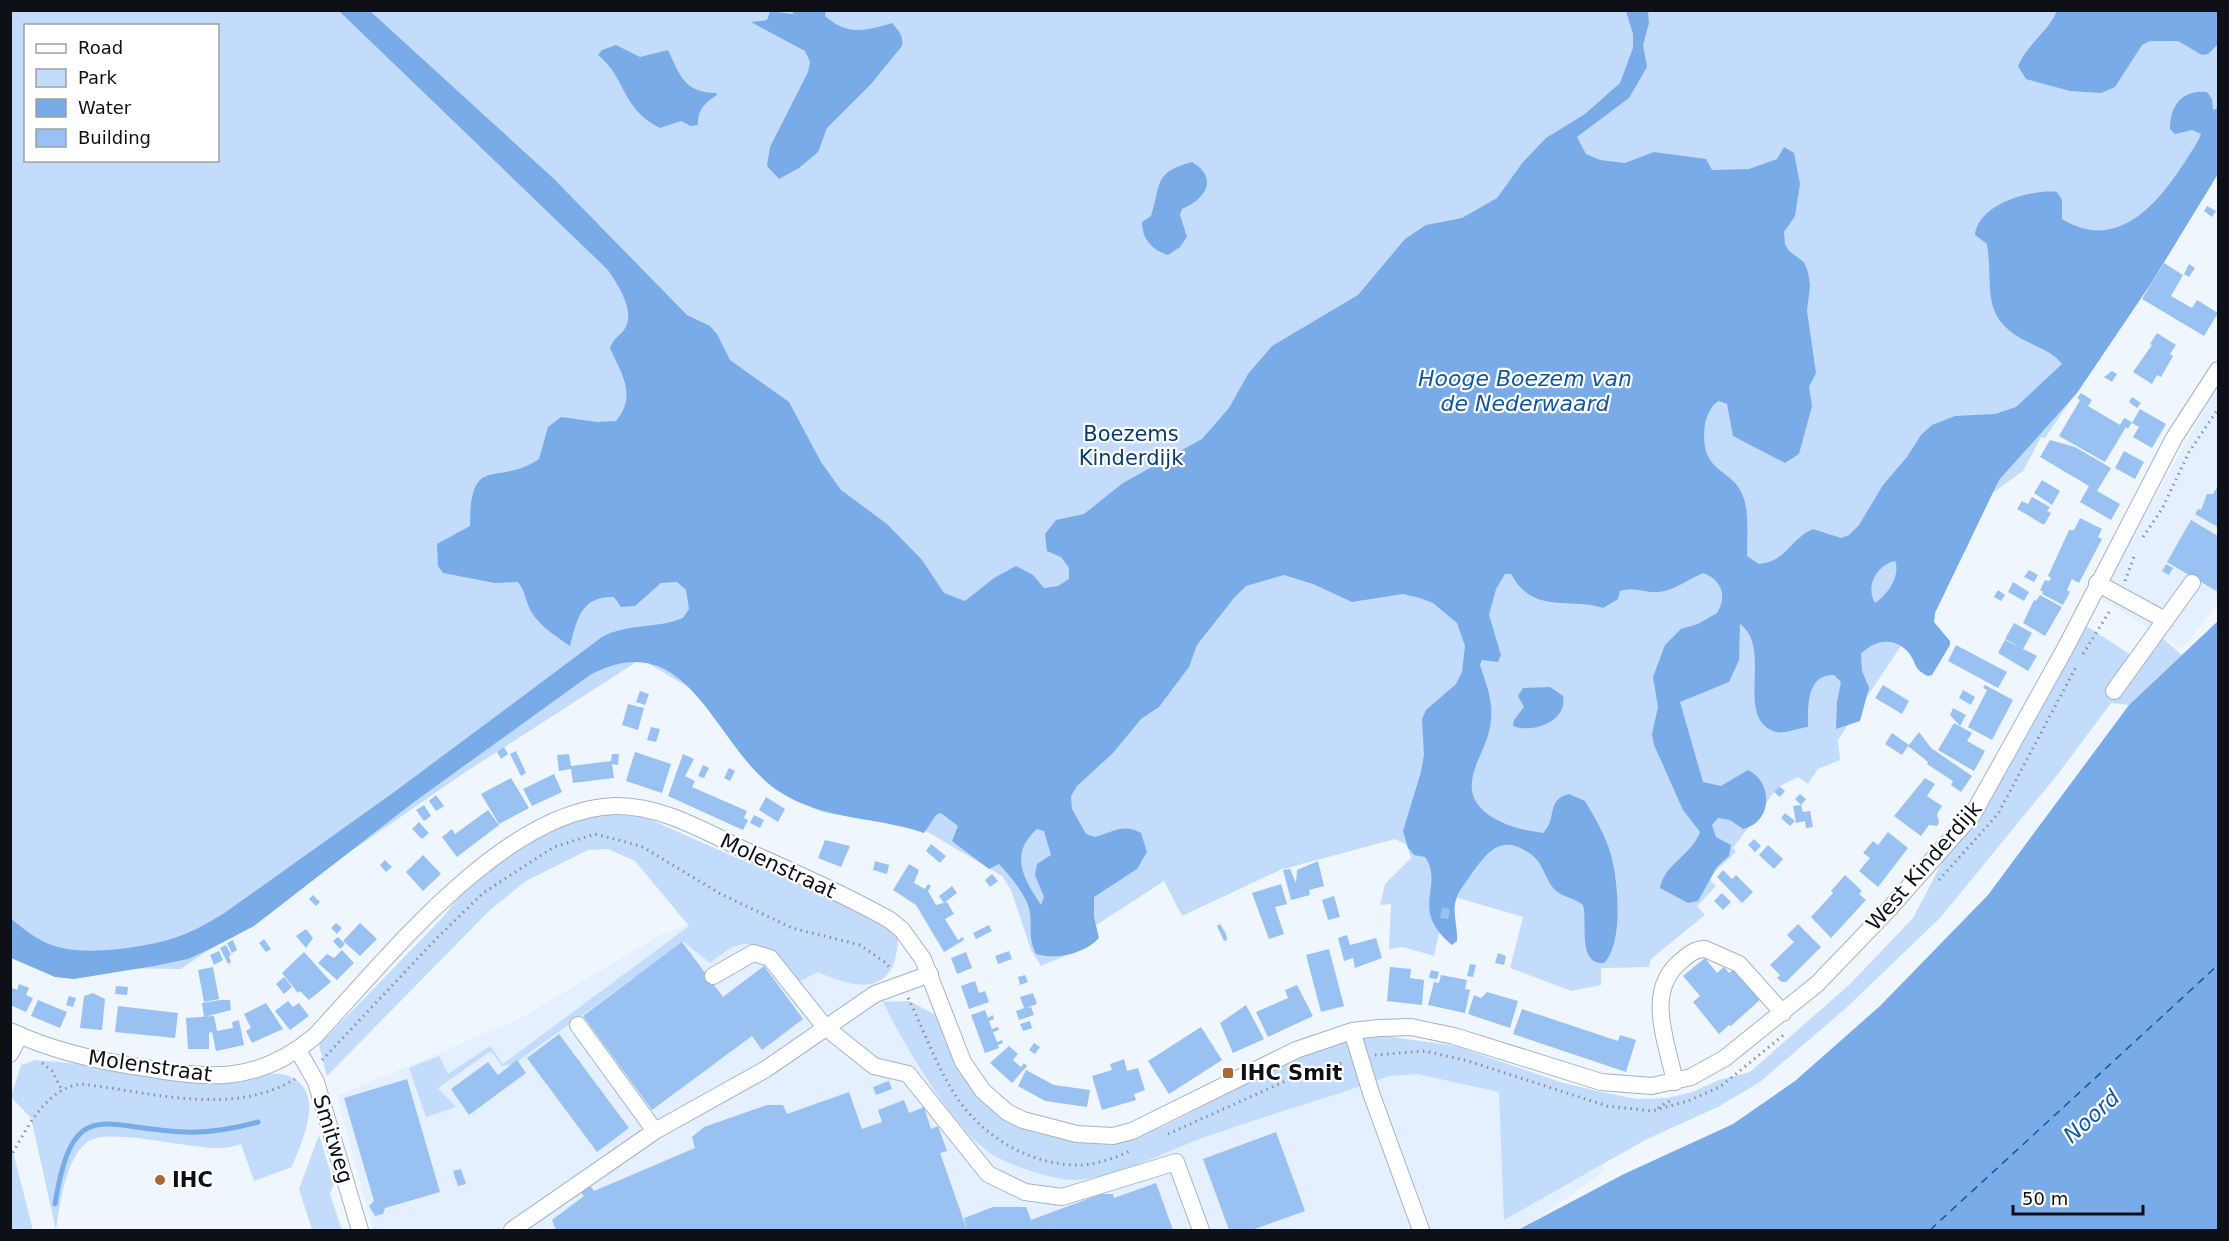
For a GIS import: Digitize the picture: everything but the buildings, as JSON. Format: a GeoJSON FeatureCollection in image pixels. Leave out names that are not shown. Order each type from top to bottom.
{"type":"FeatureCollection","features":[{"type":"Feature","properties":{"kind":"street","name":"West Kinderdijk"},"geometry":{"type":"LineString","coordinates":[[1506,1052],[1601,1082],[1628,1087],[1675,1082],[1710,1068],[1783,1012],[1827,974],[1884,915],[1973,814],[2066,647],[2097,583],[2174,438],[2218,370]]}},
{"type":"Feature","properties":{"kind":"street"},"geometry":{"type":"LineString","coordinates":[[2097,583],[2165,620]]}},
{"type":"Feature","properties":{"kind":"street"},"geometry":{"type":"LineString","coordinates":[[2114,691],[2192,583]]}},
{"type":"Feature","properties":{"kind":"street","name":"Molenstraat"},"geometry":{"type":"LineString","coordinates":[[15,1033],[57,1051],[197,1076],[246,1072],[298,1050],[315,1036],[440,903],[504,849],[561,818],[605,807],[632,807],[666,815],[867,907],[903,930],[915,945],[930,974],[963,1062],[982,1091],[1007,1112],[1023,1120],[1095,1136],[1113,1136],[1132,1131],[1296,1050],[1352,1031],[1411,1027],[1454,1036],[1506,1052]]}},
{"type":"Feature","properties":{"kind":"street"},"geometry":{"type":"LineString","coordinates":[[1675,1082],[1660,1009],[1660,991],[1666,976],[1690,953],[1705,949],[1739,964],[1783,1012]]}},
{"type":"Feature","properties":{"kind":"street"},"geometry":{"type":"LineString","coordinates":[[713,976],[753,953],[770,958],[825,1027],[874,1066],[909,1074],[988,1174],[1025,1192],[1062,1197],[1176,1162],[1201,1230]]}},
{"type":"Feature","properties":{"kind":"street"},"geometry":{"type":"LineString","coordinates":[[512,1230],[655,1131],[766,1069],[875,994],[930,974]]}},
{"type":"Feature","properties":{"kind":"street"},"geometry":{"type":"LineString","coordinates":[[578,1025],[655,1131]]}},
{"type":"Feature","properties":{"kind":"street"},"geometry":{"type":"LineString","coordinates":[[1352,1031],[1359,1057],[1421,1230]]}},
{"type":"Feature","properties":{"kind":"street"},"geometry":{"type":"LineString","coordinates":[[10,1054],[15,1033]]}},
{"type":"Feature","properties":{"kind":"street","name":"Smitweg"},"geometry":{"type":"LineString","coordinates":[[298,1050],[321,1097],[360,1230]]}},
{"type":"Feature","properties":{"kind":"path"},"geometry":{"type":"LineString","coordinates":[[2082,655],[2119,595],[2135,553],[2162,509],[2188,452],[2218,409]]}},
{"type":"Feature","properties":{"kind":"path","name":"West Kinderdijk"},"geometry":{"type":"LineString","coordinates":[[1938,882],[1998,814],[2078,664]]}},
{"type":"Feature","properties":{"kind":"path","name":"Molenstraat"},"geometry":{"type":"LineString","coordinates":[[52,1071],[62,1090],[80,1084],[169,1096],[225,1099],[264,1093],[320,1063],[437,938],[483,893],[554,847],[595,834],[641,846],[719,893],[792,928],[860,945],[886,963],[901,984],[927,1044],[954,1095],[979,1124],[1002,1142],[1039,1160],[1076,1166],[1113,1159],[1133,1149]]}},
{"type":"Feature","properties":{"kind":"path"},"geometry":{"type":"LineString","coordinates":[[1162,1137],[1290,1079],[1359,1057],[1425,1051],[1468,1061],[1607,1106],[1652,1111],[1688,1101],[1720,1087],[1788,1032]]}},
{"type":"Feature","properties":{"kind":"path"},"geometry":{"type":"LineString","coordinates":[[10,1158],[41,1107],[62,1090]]}},
{"type":"Feature","properties":{"kind":"shaded area"},"geometry":{"type":"Polygon","coordinates":[[[2218,386],[2218,603],[2182,649],[2098,597],[2218,386]]]}},
{"type":"Feature","properties":{"kind":"shaded area"},"geometry":{"type":"Polygon","coordinates":[[[744,904],[856,959],[1017,1141],[1115,1145],[1362,1051],[1576,1100],[1605,1171],[1521,1230],[373,1230],[337,1096],[521,1018],[662,934],[744,904]]]}},
{"type":"Feature","properties":{"kind":"green space","name":"Boezems Kinderdijk"},"geometry":{"type":"Polygon","coordinates":[[[10,11],[2218,11],[2218,172],[2140,298],[2045,438],[2041,437],[2023,471],[1991,494],[1979,506],[1968,546],[1838,740],[1840,760],[1818,769],[1808,784],[1798,777],[1778,787],[1733,848],[1736,852],[1708,878],[1716,886],[1697,906],[1705,915],[1651,959],[1649,967],[1601,968],[1601,985],[1571,991],[1510,968],[1523,917],[1448,895],[1434,956],[1403,947],[1389,949],[1391,904],[1380,905],[1385,884],[1411,858],[1407,845],[1395,839],[1280,870],[1182,916],[1164,881],[1081,935],[1087,947],[1041,966],[1031,950],[1011,890],[1002,876],[926,831],[822,812],[778,791],[742,754],[696,692],[641,659],[461,775],[181,969],[48,967],[10,943],[10,11]]]}},
{"type":"Feature","properties":{"kind":"green space"},"geometry":{"type":"Polygon","coordinates":[[[2085,625],[2131,655],[2160,636],[2182,655],[2129,705],[2111,703],[2058,774],[1940,918],[1845,1009],[1760,1082],[1718,1107],[1647,1139],[1504,1220],[1499,1092],[1417,1074],[1390,1076],[1197,1140],[1107,1175],[1067,1180],[1044,1175],[1008,1162],[990,1153],[975,1141],[930,1083],[883,1002],[909,1001],[940,1017],[952,1052],[1023,1124],[1058,1138],[1079,1142],[1133,1137],[1164,1126],[1306,1053],[1371,1034],[1456,1046],[1560,1082],[1637,1099],[1668,1098],[1692,1092],[1719,1080],[1750,1072],[1850,984],[1913,918],[1947,853],[2085,625]]]}},
{"type":"Feature","properties":{"kind":"green space"},"geometry":{"type":"Polygon","coordinates":[[[586,812],[640,815],[871,914],[898,937],[896,956],[891,970],[883,979],[861,985],[848,983],[818,972],[795,984],[772,955],[757,946],[748,944],[735,946],[710,963],[684,942],[514,1064],[502,1066],[491,1051],[438,1088],[456,1107],[426,1117],[409,1068],[439,1056],[448,1074],[490,1046],[503,1064],[689,926],[635,861],[608,849],[588,850],[526,881],[490,910],[327,1076],[319,1045],[442,918],[477,875],[514,847],[586,812]]]}},
{"type":"Feature","properties":{"kind":"green space"},"geometry":{"type":"Polygon","coordinates":[[[35,1060],[98,1066],[204,1083],[229,1082],[268,1074],[287,1075],[304,1087],[308,1098],[308,1121],[292,1167],[254,1181],[241,1144],[227,1148],[209,1148],[114,1136],[99,1137],[89,1141],[74,1158],[69,1170],[56,1230],[31,1118],[11,1097],[21,1065],[35,1060]]]}},
{"type":"Feature","properties":{"kind":"green space"},"geometry":{"type":"Polygon","coordinates":[[[319,1135],[334,1184],[330,1194],[342,1230],[312,1230],[299,1189],[319,1135]]]}},
{"type":"Feature","properties":{"kind":"green space"},"geometry":{"type":"Polygon","coordinates":[[[11,1144],[33,1230],[11,1230],[11,1144]]]}},
{"type":"Feature","properties":{"kind":"water","name":"Hooge Boezem van de Nederwaard"},"geometry":{"type":"Polygon","coordinates":[[[339,11],[370,11],[553,178],[687,315],[710,326],[717,334],[730,360],[789,402],[821,462],[841,490],[887,524],[922,560],[944,593],[965,601],[994,578],[1016,566],[1033,575],[1044,588],[1058,586],[1069,579],[1069,568],[1061,557],[1047,551],[1045,534],[1056,520],[1084,514],[1123,483],[1202,439],[1229,408],[1248,374],[1272,346],[1358,295],[1405,239],[1426,225],[1462,218],[1497,198],[1523,162],[1546,138],[1585,114],[1620,83],[1633,48],[1633,34],[1626,11],[1648,12],[1649,23],[1643,45],[1647,67],[1629,98],[1577,137],[1586,154],[1600,160],[1625,163],[1654,152],[1706,159],[1712,170],[1749,169],[1777,159],[1784,147],[1794,153],[1800,184],[1795,216],[1784,232],[1785,244],[1789,251],[1804,262],[1808,272],[1810,285],[1807,311],[1816,373],[1809,387],[1812,406],[1799,454],[1785,463],[1733,436],[1727,404],[1719,401],[1710,411],[1705,424],[1704,441],[1707,453],[1718,469],[1739,488],[1744,499],[1747,520],[1747,556],[1759,564],[1776,559],[1805,533],[1813,529],[1841,538],[1849,535],[1859,525],[1883,485],[1907,457],[1921,435],[1932,425],[1955,416],[1995,414],[2016,407],[2062,364],[2050,353],[2011,332],[1995,312],[1990,288],[1987,244],[1975,235],[1978,224],[1985,215],[1995,207],[2020,196],[2057,192],[2062,200],[2062,219],[2085,229],[2106,230],[2126,224],[2159,197],[2174,178],[2201,134],[2192,130],[2175,134],[2170,129],[2175,106],[2184,96],[2207,92],[2212,99],[2213,110],[2218,108],[2218,174],[2152,282],[2077,393],[1999,480],[1935,613],[1934,622],[1950,641],[1950,645],[1932,675],[1928,676],[1919,671],[1907,651],[1896,643],[1877,643],[1861,654],[1862,671],[1869,688],[1860,721],[1836,729],[1837,702],[1841,682],[1834,675],[1825,676],[1813,686],[1809,701],[1808,727],[1776,732],[1764,725],[1757,713],[1754,650],[1750,635],[1740,624],[1739,660],[1729,682],[1680,702],[1703,782],[1721,786],[1748,770],[1762,783],[1766,802],[1760,819],[1753,825],[1743,829],[1730,820],[1718,818],[1712,825],[1716,837],[1731,845],[1729,856],[1717,867],[1698,901],[1688,903],[1660,888],[1667,872],[1691,847],[1700,832],[1683,810],[1654,745],[1652,734],[1658,707],[1653,677],[1665,645],[1681,629],[1698,624],[1717,613],[1722,600],[1721,589],[1714,579],[1703,573],[1664,591],[1630,589],[1620,591],[1618,599],[1603,608],[1541,600],[1520,587],[1511,574],[1505,574],[1496,589],[1489,615],[1501,655],[1498,662],[1482,660],[1480,665],[1490,698],[1491,719],[1488,735],[1472,781],[1473,793],[1477,803],[1496,819],[1520,829],[1543,833],[1550,822],[1554,805],[1562,797],[1569,794],[1585,801],[1606,841],[1616,880],[1618,911],[1615,941],[1604,963],[1596,962],[1587,950],[1583,905],[1555,890],[1536,859],[1521,848],[1512,845],[1504,845],[1489,852],[1460,891],[1455,910],[1457,941],[1452,945],[1439,932],[1429,909],[1430,868],[1425,857],[1414,855],[1408,848],[1403,831],[1424,755],[1422,719],[1426,710],[1456,684],[1462,672],[1465,646],[1457,623],[1433,603],[1420,598],[1403,594],[1352,602],[1313,584],[1284,575],[1246,586],[1234,598],[1197,645],[1189,667],[1159,707],[1141,719],[1113,753],[1077,786],[1071,796],[1072,809],[1086,834],[1095,837],[1118,829],[1135,830],[1141,833],[1147,852],[1137,869],[1094,897],[1094,917],[1099,938],[1078,952],[1061,956],[1036,954],[1031,936],[1029,908],[1020,890],[999,864],[989,869],[952,841],[958,826],[941,813],[936,815],[924,833],[832,813],[797,801],[780,792],[757,773],[698,698],[677,677],[653,665],[624,663],[590,675],[414,802],[254,926],[212,948],[188,959],[74,979],[55,977],[11,958],[10,918],[28,932],[48,943],[62,948],[89,951],[151,944],[201,927],[223,914],[397,790],[602,637],[622,630],[663,624],[683,618],[689,609],[686,590],[677,582],[661,583],[635,606],[621,607],[614,597],[594,600],[587,605],[578,618],[570,646],[540,623],[530,609],[518,582],[495,583],[443,573],[438,566],[437,544],[470,526],[471,503],[480,479],[524,467],[539,459],[548,427],[561,417],[597,422],[616,421],[622,412],[626,402],[625,385],[610,348],[624,330],[628,315],[624,298],[607,269],[339,11]],[[1895,561],[1883,567],[1874,577],[1871,590],[1875,603],[1892,585],[1896,573],[1895,561]],[[1037,829],[1028,838],[1021,857],[1024,876],[1041,905],[1044,897],[1035,875],[1037,864],[1051,855],[1044,831],[1037,829]]]}},
{"type":"Feature","properties":{"kind":"water"},"geometry":{"type":"Polygon","coordinates":[[[770,11],[792,14],[795,11],[826,11],[825,16],[841,27],[857,30],[892,23],[902,39],[902,46],[871,84],[827,128],[818,152],[799,168],[779,179],[767,166],[770,147],[808,72],[810,62],[805,51],[751,22],[767,20],[770,11]]]}},
{"type":"Feature","properties":{"kind":"water"},"geometry":{"type":"Polygon","coordinates":[[[2057,11],[2218,11],[2218,44],[2208,54],[2202,55],[2178,41],[2150,41],[2142,45],[2115,87],[2101,93],[2070,91],[2026,79],[2018,66],[2057,11]]]}},
{"type":"Feature","properties":{"kind":"water"},"geometry":{"type":"Polygon","coordinates":[[[616,45],[640,57],[668,50],[680,75],[690,86],[697,90],[716,93],[717,95],[700,111],[698,125],[691,126],[681,121],[660,128],[638,112],[614,73],[598,55],[602,50],[616,45]]]}},
{"type":"Feature","properties":{"kind":"water"},"geometry":{"type":"Polygon","coordinates":[[[1192,162],[1205,175],[1206,188],[1197,200],[1182,209],[1180,215],[1187,237],[1180,247],[1168,255],[1149,243],[1142,228],[1142,222],[1151,216],[1164,175],[1179,166],[1192,162]]]}},
{"type":"Feature","properties":{"kind":"water","name":"Noord"},"geometry":{"type":"Polygon","coordinates":[[[2218,621],[2218,1230],[1518,1230],[1624,1174],[1733,1124],[1795,1081],[1880,1006],[1988,895],[2129,705],[2218,621]]]}},
{"type":"Feature","properties":{"kind":"water"},"geometry":{"type":"Polygon","coordinates":[[[1550,687],[1563,696],[1563,705],[1555,719],[1539,727],[1513,726],[1514,720],[1524,707],[1518,696],[1523,688],[1550,687]]]}},
{"type":"Feature","properties":{"kind":"waterway"},"geometry":{"type":"LineString","coordinates":[[55,1204],[62,1169],[71,1146],[82,1132],[96,1125],[112,1124],[194,1132],[222,1130],[258,1122]]}},
{"type":"Feature","properties":{"kind":"ferry route"},"geometry":{"type":"LineString","coordinates":[[1930,1230],[2218,965]]}},
{"type":"Feature","properties":{"kind":"place","name":"IHC Smit"},"geometry":{"type":"Point","coordinates":[1228,1073]}},
{"type":"Feature","properties":{"kind":"place","name":"IHC"},"geometry":{"type":"Point","coordinates":[160,1180]}}]}
